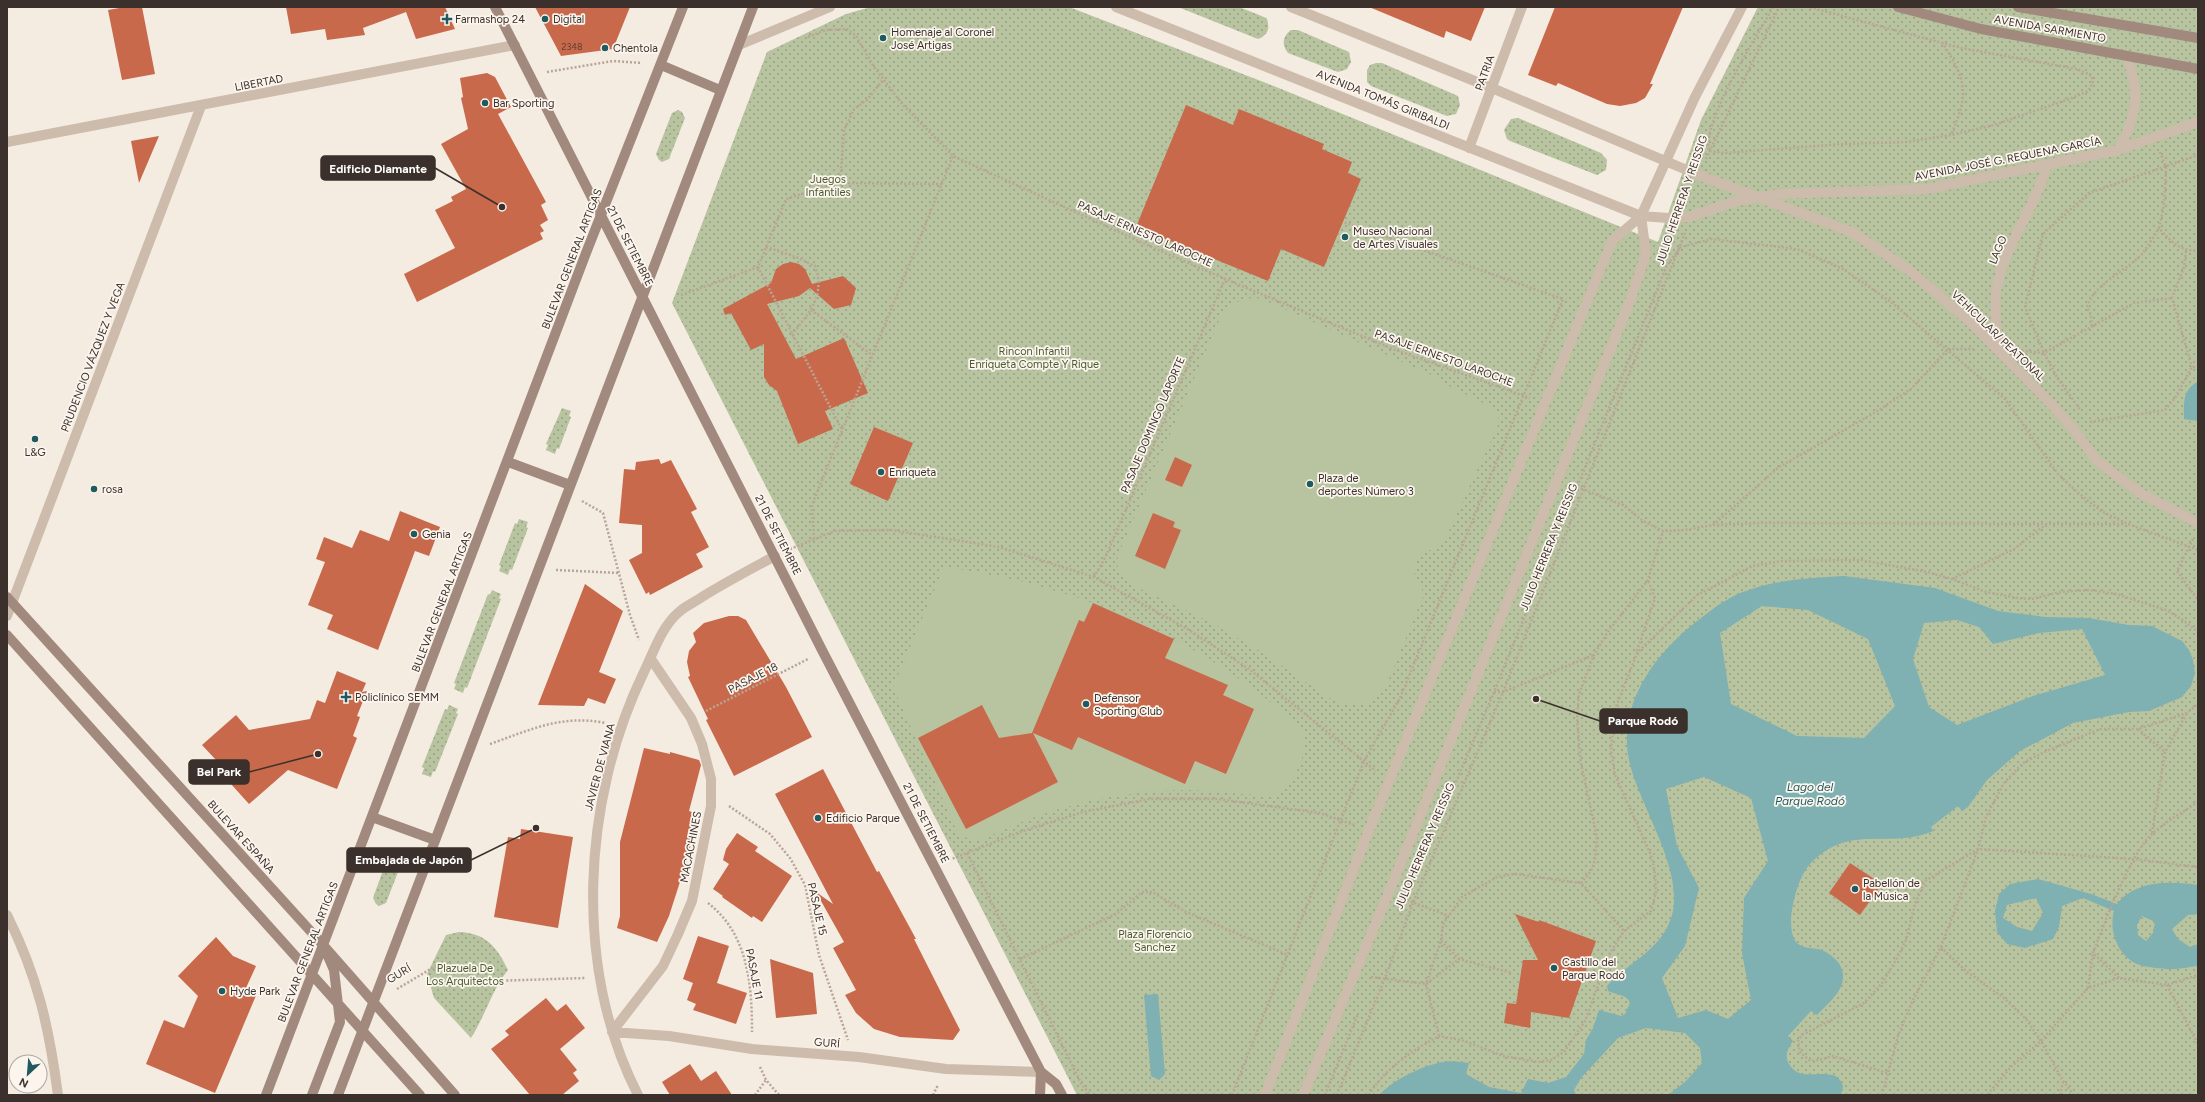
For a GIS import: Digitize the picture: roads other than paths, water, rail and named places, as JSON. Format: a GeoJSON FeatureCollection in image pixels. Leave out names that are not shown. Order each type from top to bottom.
{"type":"FeatureCollection","features":[{"type":"Feature","properties":{"kind":"main road","name":"21 DE SETIEMBRE"},"geometry":{"type":"LineString","coordinates":[[495,7],[823,652],[1041,1072],[1056,1084],[1062,1095]]}},
{"type":"Feature","properties":{"kind":"main road","name":"BULEVAR GENERAL ARTIGAS"},"geometry":{"type":"LineString","coordinates":[[266,1095],[601,217],[683,7]]}},
{"type":"Feature","properties":{"kind":"main road"},"geometry":{"type":"LineString","coordinates":[[338,1095],[538,569],[643,298],[720,90],[753,7]]}},
{"type":"Feature","properties":{"kind":"main road","name":"AVENIDA SARMIENTO"},"geometry":{"type":"LineString","coordinates":[[1898,7],[1981,29],[2198,69]]}},
{"type":"Feature","properties":{"kind":"main road","name":"AVENIDA SARMIENTO"},"geometry":{"type":"LineString","coordinates":[[2018,7],[2198,38]]}},
{"type":"Feature","properties":{"kind":"main road"},"geometry":{"type":"LineString","coordinates":[[661,65],[720,90]]}},
{"type":"Feature","properties":{"kind":"main road"},"geometry":{"type":"LineString","coordinates":[[508,462],[569,489]]}},
{"type":"Feature","properties":{"kind":"main road","name":"BULEVAR ESPAÑA"},"geometry":{"type":"LineString","coordinates":[[9,600],[324,946],[455,1095]]}},
{"type":"Feature","properties":{"kind":"main road"},"geometry":{"type":"LineString","coordinates":[[7,635],[420,1095]]}},
{"type":"Feature","properties":{"kind":"main road"},"geometry":{"type":"LineString","coordinates":[[372,817],[435,840]]}},
{"type":"Feature","properties":{"kind":"main road"},"geometry":{"type":"LineString","coordinates":[[312,1095],[340,1022],[334,970],[324,946]]}},
{"type":"Feature","properties":{"kind":"main road","name":"21 DE SETIEMBRE"},"geometry":{"type":"LineString","coordinates":[[1040,1095],[1041,1072]]}},
{"type":"Feature","properties":{"kind":"street"},"geometry":{"type":"LineString","coordinates":[[739,45],[830,7]]}},
{"type":"Feature","properties":{"kind":"street","name":"AVENIDA TOMÁS GIRIBALDI"},"geometry":{"type":"LineString","coordinates":[[1116,7],[1141,11],[1469,148],[1641,216]]}},
{"type":"Feature","properties":{"kind":"street"},"geometry":{"type":"LineString","coordinates":[[1291,7],[1665,160]]}},
{"type":"Feature","properties":{"kind":"street","name":"PATRIA"},"geometry":{"type":"LineString","coordinates":[[1469,148],[1522,7]]}},
{"type":"Feature","properties":{"kind":"street"},"geometry":{"type":"LineString","coordinates":[[1265,1095],[1369,830],[1612,241],[1641,216],[1665,160],[1742,7]]}},
{"type":"Feature","properties":{"kind":"street","name":"LIBERTAD"},"geometry":{"type":"LineString","coordinates":[[7,142],[515,45]]}},
{"type":"Feature","properties":{"kind":"street","name":"AVENIDA JOSÉ G. REQUENA GARCÍA"},"geometry":{"type":"LineString","coordinates":[[2118,150],[2133,117],[2136,99],[2135,83],[2126,55]]}},
{"type":"Feature","properties":{"kind":"street","name":"PRUDENCIO VÁZQUEZ Y VEGA"},"geometry":{"type":"LineString","coordinates":[[7,616],[9,600],[201,106]]}},
{"type":"Feature","properties":{"kind":"street","name":"AVENIDA JOSÉ G. REQUENA GARCÍA"},"geometry":{"type":"LineString","coordinates":[[1641,216],[1668,218],[1689,217],[1737,201],[1759,196],[1927,189],[2118,150],[2198,122]]}},
{"type":"Feature","properties":{"kind":"street","name":"AVENIDA JOSÉ G. REQUENA GARCÍA"},"geometry":{"type":"LineString","coordinates":[[1665,160],[1701,176],[1759,196]]}},
{"type":"Feature","properties":{"kind":"street","name":"LAGO"},"geometry":{"type":"LineString","coordinates":[[1998,350],[1996,292],[2011,245],[2036,199],[2047,165]]}},
{"type":"Feature","properties":{"kind":"street","name":"VEHICULAR/ PEATONAL"},"geometry":{"type":"LineString","coordinates":[[1759,196],[1852,232],[1909,270],[1970,322],[1998,350],[2065,420],[2097,461],[2140,494],[2198,523]]}},
{"type":"Feature","properties":{"kind":"street","name":"JULIO HERRERA Y REISSIG"},"geometry":{"type":"LineString","coordinates":[[1303,1095],[1389,892],[1630,302],[1646,254],[1641,216]]}},
{"type":"Feature","properties":{"kind":"street","name":"JAVIER DE VIANA"},"geometry":{"type":"LineString","coordinates":[[638,1095],[612,1032],[599,977],[593,892],[594,850],[600,808],[623,727],[636,690],[662,634],[678,613],[725,583],[775,556]]}},
{"type":"Feature","properties":{"kind":"street","name":"MACACHINES"},"geometry":{"type":"LineString","coordinates":[[612,1032],[663,966],[678,934],[694,892],[711,806],[711,779],[702,744],[691,718],[650,659]]}},
{"type":"Feature","properties":{"kind":"street"},"geometry":{"type":"LineString","coordinates":[[7,915],[24,950],[41,998],[52,1051],[58,1095]]}},
{"type":"Feature","properties":{"kind":"street","name":"GURÍ"},"geometry":{"type":"LineString","coordinates":[[612,1032],[669,1036],[752,1050],[858,1057],[946,1069],[1041,1072]]}},
{"type":"Feature","properties":{"kind":"water"},"geometry":{"type":"Polygon","coordinates":[[[2198,382],[2198,421],[2184,419],[2185,398],[2189,389],[2198,382]]]}},
{"type":"Feature","properties":{"kind":"water","name":"Lago del Parque Rodó"},"geometry":{"type":"Polygon","coordinates":[[[1844,576],[1935,588],[1998,611],[2045,617],[2089,618],[2128,625],[2152,626],[2182,641],[2189,650],[2193,660],[2195,673],[2191,686],[2182,697],[2149,711],[2129,712],[2073,723],[2020,751],[1987,780],[1968,807],[1962,811],[1958,806],[1931,827],[1933,831],[1917,836],[1855,840],[1840,844],[1825,851],[1810,864],[1800,880],[1796,891],[1791,916],[1793,937],[1801,946],[1821,950],[1833,957],[1840,965],[1843,973],[1843,980],[1838,993],[1833,999],[1817,1015],[1811,1011],[1788,1036],[1793,1041],[1788,1049],[1787,1058],[1793,1069],[1803,1074],[1826,1074],[1836,1076],[1843,1086],[1841,1095],[1668,1095],[1685,1082],[1702,1063],[1700,1048],[1685,1033],[1646,1028],[1618,1038],[1581,1078],[1574,1090],[1576,1095],[1379,1095],[1400,1079],[1417,1070],[1449,1061],[1469,1063],[1466,1074],[1489,1087],[1521,1093],[1528,1079],[1548,1083],[1566,1077],[1584,1054],[1586,1040],[1593,1028],[1599,1010],[1621,1016],[1625,1014],[1630,1003],[1629,1000],[1624,996],[1608,991],[1607,986],[1654,945],[1662,935],[1669,924],[1673,911],[1674,894],[1672,876],[1660,839],[1631,768],[1627,745],[1628,722],[1634,701],[1643,681],[1656,662],[1687,629],[1731,597],[1772,583],[1844,576]],[[1762,606],[1720,633],[1731,704],[1797,736],[1864,738],[1895,706],[1868,639],[1808,610],[1762,606]],[[1957,620],[1924,623],[1913,659],[1929,707],[1957,725],[2033,696],[2105,675],[2082,629],[2039,633],[1993,644],[1979,627],[1957,620]],[[1704,777],[1666,789],[1677,846],[1699,888],[1685,946],[1662,978],[1678,1018],[1706,1010],[1728,1019],[1751,1000],[1742,953],[1744,898],[1768,861],[1751,798],[1704,777]]]}},
{"type":"Feature","properties":{"kind":"water"},"geometry":{"type":"Polygon","coordinates":[[[2038,879],[2091,894],[2117,904],[2134,890],[2144,886],[2165,883],[2198,885],[2198,914],[2188,915],[2172,929],[2178,939],[2190,947],[2198,944],[2198,966],[2167,969],[2136,964],[2122,952],[2115,940],[2112,925],[2114,911],[2083,898],[2062,906],[2059,927],[2053,939],[2025,948],[2007,944],[1997,932],[1995,911],[1999,894],[2010,884],[2038,879]],[[2036,898],[2007,905],[2003,918],[2017,927],[2032,931],[2043,913],[2036,898]],[[2142,916],[2137,925],[2138,935],[2146,941],[2153,933],[2155,922],[2142,916]]]}},
{"type":"Feature","properties":{"kind":"water"},"geometry":{"type":"Polygon","coordinates":[[[1158,994],[1165,1074],[1159,1080],[1151,1076],[1144,995],[1158,994]]]}},
{"type":"Feature","properties":{"kind":"place","name":"Farmashop 24"},"geometry":{"type":"Point","coordinates":[447,19]}},
{"type":"Feature","properties":{"kind":"place","name":"Digital"},"geometry":{"type":"Point","coordinates":[545,19]}},
{"type":"Feature","properties":{"kind":"place","name":"Homenaje al Coronel José Artigas"},"geometry":{"type":"Point","coordinates":[883,38]}},
{"type":"Feature","properties":{"kind":"place","name":"Chentola"},"geometry":{"type":"Point","coordinates":[605,48]}},
{"type":"Feature","properties":{"kind":"place","name":"Bar Sporting"},"geometry":{"type":"Point","coordinates":[485,103]}},
{"type":"Feature","properties":{"kind":"place","name":"Edificio Diamante"},"geometry":{"type":"Point","coordinates":[502,207]}},
{"type":"Feature","properties":{"kind":"place","name":"Museo Nacional de Artes Visuales"},"geometry":{"type":"Point","coordinates":[1345,237]}},
{"type":"Feature","properties":{"kind":"place","name":"L&G"},"geometry":{"type":"Point","coordinates":[35,439]}},
{"type":"Feature","properties":{"kind":"place","name":"Enriqueta"},"geometry":{"type":"Point","coordinates":[881,472]}},
{"type":"Feature","properties":{"kind":"place","name":"Plaza de deportes Número 3"},"geometry":{"type":"Point","coordinates":[1310,484]}},
{"type":"Feature","properties":{"kind":"place","name":"rosa"},"geometry":{"type":"Point","coordinates":[94,489]}},
{"type":"Feature","properties":{"kind":"place","name":"Genia"},"geometry":{"type":"Point","coordinates":[414,534]}},
{"type":"Feature","properties":{"kind":"place","name":"Policlínico SEMM"},"geometry":{"type":"Point","coordinates":[346,697]}},
{"type":"Feature","properties":{"kind":"place","name":"Parque Rodó"},"geometry":{"type":"Point","coordinates":[1536,699]}},
{"type":"Feature","properties":{"kind":"place","name":"Defensor Sporting Club"},"geometry":{"type":"Point","coordinates":[1086,704]}},
{"type":"Feature","properties":{"kind":"place","name":"Bel Park"},"geometry":{"type":"Point","coordinates":[318,754]}},
{"type":"Feature","properties":{"kind":"place","name":"Edificio Parque"},"geometry":{"type":"Point","coordinates":[818,818]}},
{"type":"Feature","properties":{"kind":"place","name":"Embajada de Japón"},"geometry":{"type":"Point","coordinates":[536,828]}},
{"type":"Feature","properties":{"kind":"place","name":"Pabellón de la Música"},"geometry":{"type":"Point","coordinates":[1855,889]}},
{"type":"Feature","properties":{"kind":"place","name":"Castillo del Parque Rodó"},"geometry":{"type":"Point","coordinates":[1554,968]}},
{"type":"Feature","properties":{"kind":"place","name":"Hyde Park"},"geometry":{"type":"Point","coordinates":[222,991]}},
{"type":"Feature","properties":{"kind":"park label","name":"Juegos Infantiles"},"geometry":{"type":"Point","coordinates":[828,185]}},
{"type":"Feature","properties":{"kind":"park label","name":"Rincon Infantil Enriqueta Compte Y Rique"},"geometry":{"type":"Point","coordinates":[1034,357]}},
{"type":"Feature","properties":{"kind":"park label","name":"Plaza Florencio Sanchez"},"geometry":{"type":"Point","coordinates":[1155,940]}},
{"type":"Feature","properties":{"kind":"park label","name":"Plazuela De Los Arquitectos"},"geometry":{"type":"Point","coordinates":[465,974]}}]}
